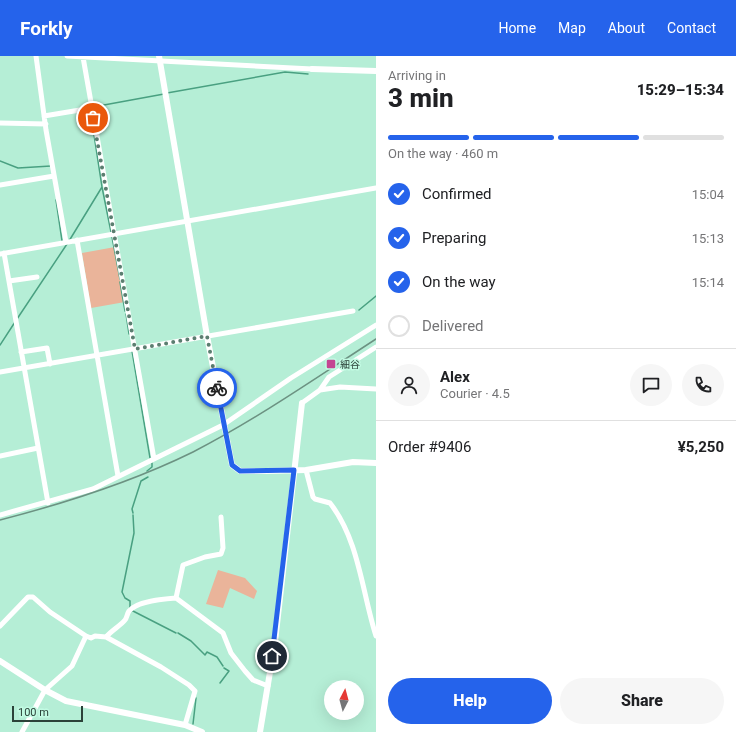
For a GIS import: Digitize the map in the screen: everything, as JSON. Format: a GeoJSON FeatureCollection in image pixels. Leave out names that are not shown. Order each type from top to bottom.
{"type":"FeatureCollection","features":[{"type":"Feature","properties":{"kind":"street"},"geometry":{"type":"LineString","coordinates":[[36,56],[44,116],[66,242]]}},
{"type":"Feature","properties":{"kind":"street"},"geometry":{"type":"LineString","coordinates":[[67,56],[159,59],[312,69],[376,71]]}},
{"type":"Feature","properties":{"kind":"street"},"geometry":{"type":"LineString","coordinates":[[83,57],[154,458]]}},
{"type":"Feature","properties":{"kind":"street"},"geometry":{"type":"LineString","coordinates":[[159,59],[223,425],[232,465],[240,471],[306,470],[353,462],[376,463]]}},
{"type":"Feature","properties":{"kind":"street"},"geometry":{"type":"LineString","coordinates":[[44,116],[86,109],[91,103]]}},
{"type":"Feature","properties":{"kind":"street"},"geometry":{"type":"LineString","coordinates":[[0,123],[46,124]]}},
{"type":"Feature","properties":{"kind":"street"},"geometry":{"type":"LineString","coordinates":[[0,185],[54,176]]}},
{"type":"Feature","properties":{"kind":"street"},"geometry":{"type":"LineString","coordinates":[[48,503],[9,281],[2,254],[376,188]]}},
{"type":"Feature","properties":{"kind":"street"},"geometry":{"type":"LineString","coordinates":[[77,240],[118,476]]}},
{"type":"Feature","properties":{"kind":"street"},"geometry":{"type":"LineString","coordinates":[[9,281],[37,277]]}},
{"type":"Feature","properties":{"kind":"street"},"geometry":{"type":"LineString","coordinates":[[0,372],[353,311]]}},
{"type":"Feature","properties":{"kind":"street"},"geometry":{"type":"LineString","coordinates":[[0,515],[48,503],[93,489],[223,425],[291,378],[376,325]]}},
{"type":"Feature","properties":{"kind":"street"},"geometry":{"type":"LineString","coordinates":[[260,732],[275,642],[302,403],[320,390],[330,377],[376,347]]}},
{"type":"Feature","properties":{"kind":"street"},"geometry":{"type":"LineString","coordinates":[[21,352],[48,348],[50,364]]}},
{"type":"Feature","properties":{"kind":"street"},"geometry":{"type":"LineString","coordinates":[[320,390],[340,387],[376,389]]}},
{"type":"Feature","properties":{"kind":"street"},"geometry":{"type":"LineString","coordinates":[[0,456],[38,448]]}},
{"type":"Feature","properties":{"kind":"street"},"geometry":{"type":"LineString","coordinates":[[306,470],[313,497],[315,499],[330,503],[342,521],[359,571],[376,636]]}},
{"type":"Feature","properties":{"kind":"street"},"geometry":{"type":"LineString","coordinates":[[176,598],[183,566],[205,557],[221,554],[223,548],[221,517]]}},
{"type":"Feature","properties":{"kind":"street"},"geometry":{"type":"LineString","coordinates":[[0,626],[28,597],[33,596],[50,612],[86,636],[91,638],[95,636],[106,637],[161,667],[189,685],[195,691],[185,725]]}},
{"type":"Feature","properties":{"kind":"street"},"geometry":{"type":"LineString","coordinates":[[106,637],[114,628],[125,620],[129,611],[138,605],[154,600],[176,598],[223,632],[231,653],[245,671],[253,680],[268,686]]}},
{"type":"Feature","properties":{"kind":"street"},"geometry":{"type":"LineString","coordinates":[[22,732],[45,690],[72,666],[86,636]]}},
{"type":"Feature","properties":{"kind":"street"},"geometry":{"type":"LineString","coordinates":[[0,661],[45,690],[66,701],[185,725],[202,732]]}},
{"type":"Feature","properties":{"kind":"shaded area"},"geometry":{"type":"Polygon","coordinates":[[[115,247],[125,302],[91,308],[82,253],[115,247]]]}},
{"type":"Feature","properties":{"kind":"shaded area"},"geometry":{"type":"Polygon","coordinates":[[[218,570],[245,578],[257,591],[254,599],[230,588],[223,608],[206,604],[218,570]]]}},
{"type":"Feature","properties":{"kind":"waterway"},"geometry":{"type":"LineString","coordinates":[[167,93],[285,72],[308,74]]}},
{"type":"Feature","properties":{"kind":"waterway"},"geometry":{"type":"LineString","coordinates":[[93,107],[164,94]]}},
{"type":"Feature","properties":{"kind":"waterway"},"geometry":{"type":"LineString","coordinates":[[69,241],[102,187],[90,109]]}},
{"type":"Feature","properties":{"kind":"waterway"},"geometry":{"type":"LineString","coordinates":[[0,161],[18,168],[51,166]]}},
{"type":"Feature","properties":{"kind":"waterway"},"geometry":{"type":"LineString","coordinates":[[102,187],[111,232]]}},
{"type":"Feature","properties":{"kind":"waterway"},"geometry":{"type":"LineString","coordinates":[[56,200],[62,241]]}},
{"type":"Feature","properties":{"kind":"waterway"},"geometry":{"type":"LineString","coordinates":[[112,237],[120,279]]}},
{"type":"Feature","properties":{"kind":"waterway"},"geometry":{"type":"LineString","coordinates":[[17,319],[67,244]]}},
{"type":"Feature","properties":{"kind":"waterway"},"geometry":{"type":"LineString","coordinates":[[120,282],[125,311]]}},
{"type":"Feature","properties":{"kind":"waterway"},"geometry":{"type":"LineString","coordinates":[[359,310],[376,296]]}},
{"type":"Feature","properties":{"kind":"waterway"},"geometry":{"type":"LineString","coordinates":[[126,314],[129,334]]}},
{"type":"Feature","properties":{"kind":"waterway"},"geometry":{"type":"LineString","coordinates":[[0,345],[15,322]]}},
{"type":"Feature","properties":{"kind":"waterway"},"geometry":{"type":"LineString","coordinates":[[132,351],[150,458]]}},
{"type":"Feature","properties":{"kind":"waterway"},"geometry":{"type":"LineString","coordinates":[[147,471],[152,467],[152,463]]}},
{"type":"Feature","properties":{"kind":"waterway"},"geometry":{"type":"LineString","coordinates":[[133,513],[132,509],[141,481],[148,477]]}},
{"type":"Feature","properties":{"kind":"waterway"},"geometry":{"type":"LineString","coordinates":[[130,608],[130,601],[125,598],[122,592],[134,533],[133,515]]}},
{"type":"Feature","properties":{"kind":"waterway"},"geometry":{"type":"LineString","coordinates":[[131,610],[176,633]]}},
{"type":"Feature","properties":{"kind":"waterway"},"geometry":{"type":"LineString","coordinates":[[178,633],[191,641],[205,655],[207,652],[217,657],[223,666]]}},
{"type":"Feature","properties":{"kind":"waterway"},"geometry":{"type":"LineString","coordinates":[[220,683],[229,671],[224,668]]}},
{"type":"Feature","properties":{"kind":"waterway"},"geometry":{"type":"LineString","coordinates":[[193,724],[196,698]]}},
{"type":"Feature","properties":{"kind":"railway"},"geometry":{"type":"LineString","coordinates":[[0,520],[98,491],[146,473],[193,452],[263,412],[376,339]]}},
{"type":"Feature","properties":{"kind":"way so far"},"geometry":{"type":"LineString","coordinates":[[93,118],[135,349],[207,336],[217,388]]}},
{"type":"Feature","properties":{"kind":"place","name":"細谷"},"geometry":{"type":"Point","coordinates":[331,364]}},
{"type":"Feature","properties":{"kind":"route"},"geometry":{"type":"LineString","coordinates":[[217,388],[232,465],[240,471],[294,470],[275,642],[272,656]]}}]}
